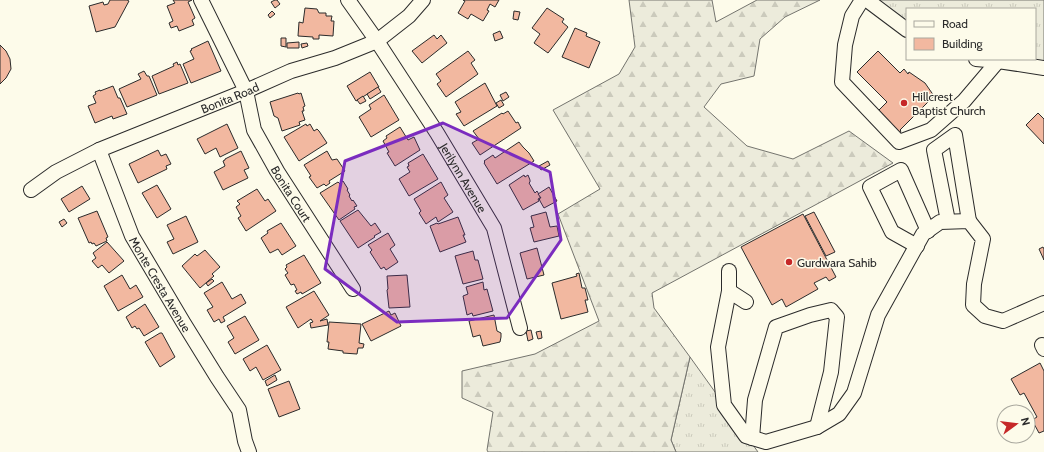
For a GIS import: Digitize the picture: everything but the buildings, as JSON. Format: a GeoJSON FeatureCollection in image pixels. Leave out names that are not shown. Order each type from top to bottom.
{"type":"FeatureCollection","features":[{"type":"Feature","properties":{"kind":"street","name":"Bonita Court"},"geometry":{"type":"LineString","coordinates":[[201,0],[246,91],[254,130],[277,171],[354,289]]}},
{"type":"Feature","properties":{"kind":"street","name":"Jerilynn Avenue"},"geometry":{"type":"LineString","coordinates":[[348,0],[377,41],[437,133],[494,228],[520,328]]}},
{"type":"Feature","properties":{"kind":"street","name":"Bonita Road"},"geometry":{"type":"LineString","coordinates":[[31,190],[56,172],[99,150],[246,91],[291,71],[335,58],[377,41],[409,16],[423,0]]}},
{"type":"Feature","properties":{"kind":"street"},"geometry":{"type":"LineString","coordinates":[[862,0],[852,16],[845,45],[842,82],[899,142],[931,130],[964,101],[998,61]]}},
{"type":"Feature","properties":{"kind":"street"},"geometry":{"type":"LineString","coordinates":[[867,0],[906,29]]}},
{"type":"Feature","properties":{"kind":"street"},"geometry":{"type":"LineString","coordinates":[[987,60],[1044,68]]}},
{"type":"Feature","properties":{"kind":"street"},"geometry":{"type":"LineString","coordinates":[[948,221],[934,150],[955,135],[969,221],[983,239],[974,284],[973,305],[985,316],[1003,321],[1044,303]]}},
{"type":"Feature","properties":{"kind":"street","name":"Monte Cresta Avenue"},"geometry":{"type":"LineString","coordinates":[[99,150],[132,236],[187,329],[239,410],[245,442],[250,452]]}},
{"type":"Feature","properties":{"kind":"street"},"geometry":{"type":"LineString","coordinates":[[917,246],[892,232],[870,186],[901,170],[928,230]]}},
{"type":"Feature","properties":{"kind":"street"},"geometry":{"type":"LineString","coordinates":[[729,271],[729,290],[718,347],[724,405],[746,436],[766,442],[816,427],[839,414],[854,393],[878,315],[923,234],[940,222],[969,221]]}},
{"type":"Feature","properties":{"kind":"street"},"geometry":{"type":"LineString","coordinates":[[729,290],[746,302]]}},
{"type":"Feature","properties":{"kind":"street"},"geometry":{"type":"LineString","coordinates":[[752,438],[755,400],[776,327],[810,315],[832,310],[837,317],[831,372],[816,427]]}},
{"type":"Feature","properties":{"kind":"highlighted area"},"geometry":{"type":"Polygon","coordinates":[[[443,123],[550,172],[561,240],[507,318],[397,322],[325,269],[345,161],[443,123]]]}},
{"type":"Feature","properties":{"kind":"green space"},"geometry":{"type":"Polygon","coordinates":[[[629,0],[712,0],[716,22],[757,0],[820,0],[785,17],[760,39],[754,76],[721,84],[704,107],[747,146],[793,159],[849,131],[893,163],[652,293],[654,308],[690,357],[671,440],[676,452],[488,452],[487,450],[493,412],[462,398],[462,371],[535,354],[599,321],[558,214],[600,189],[553,110],[619,74],[635,47],[629,0]]]}},
{"type":"Feature","properties":{"kind":"green space"},"geometry":{"type":"Polygon","coordinates":[[[867,0],[1044,0],[1044,68],[984,60],[1036,60],[1036,8],[906,8],[906,29],[867,0]]]}},
{"type":"Feature","properties":{"kind":"green space"},"geometry":{"type":"Polygon","coordinates":[[[690,357],[758,452],[676,452],[671,440],[690,357]]]}},
{"type":"Feature","properties":{"kind":"place","name":"Hillcrest Baptist Church"},"geometry":{"type":"Point","coordinates":[904,103]}},
{"type":"Feature","properties":{"kind":"place","name":"Gurdwara Sahib"},"geometry":{"type":"Point","coordinates":[789,262]}}]}
